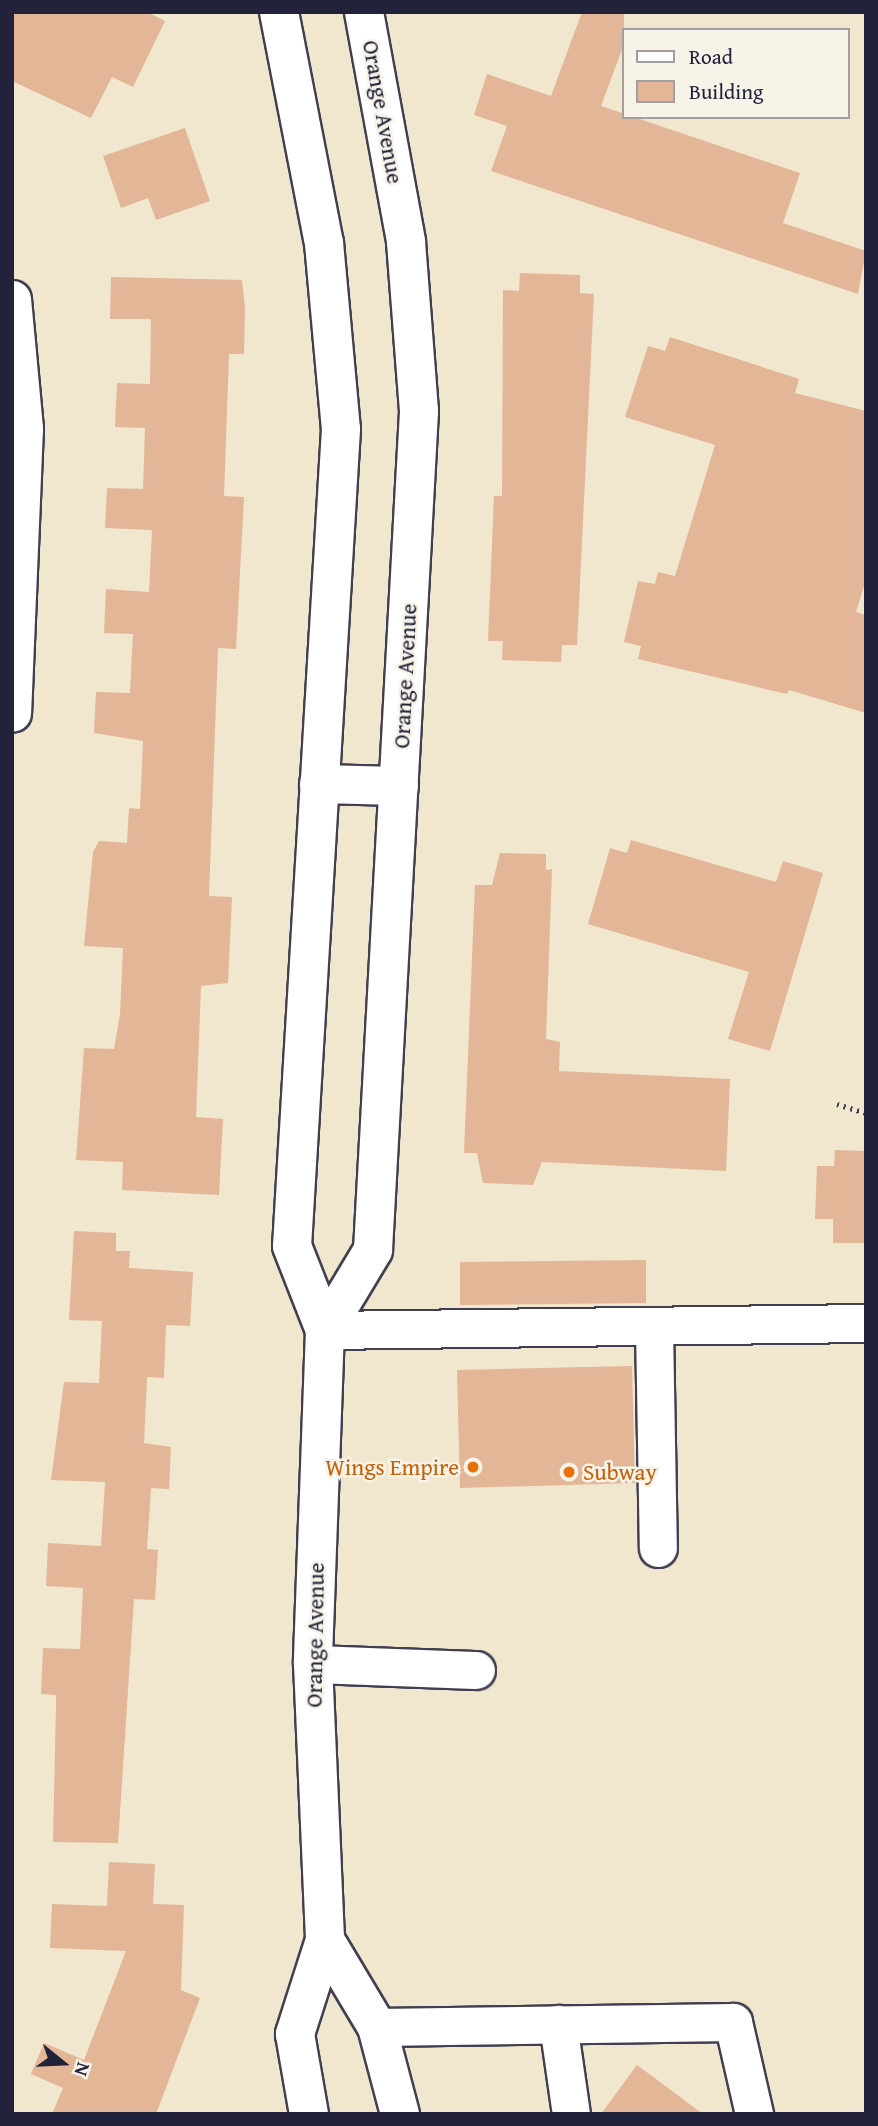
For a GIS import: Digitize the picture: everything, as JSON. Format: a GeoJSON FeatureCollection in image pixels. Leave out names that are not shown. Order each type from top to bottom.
{"type":"FeatureCollection","features":[{"type":"Feature","properties":{"kind":"main road","name":"Orange Avenue"},"geometry":{"type":"LineString","coordinates":[[279,12],[324,243],[341,429],[292,1246],[325,1330],[313,1664],[325,1940],[295,2035],[309,2114]]}},
{"type":"Feature","properties":{"kind":"main road","name":"Orange Avenue"},"geometry":{"type":"LineString","coordinates":[[325,1330],[373,1250],[419,411],[406,242],[364,12]]}},
{"type":"Feature","properties":{"kind":"main road"},"geometry":{"type":"LineString","coordinates":[[319,784],[399,786]]}},
{"type":"Feature","properties":{"kind":"main road","name":"Orange Avenue"},"geometry":{"type":"LineString","coordinates":[[325,1940],[377,2027],[400,2114]]}},
{"type":"Feature","properties":{"kind":"street"},"geometry":{"type":"LineString","coordinates":[[12,299],[24,428],[12,713]]}},
{"type":"Feature","properties":{"kind":"street"},"geometry":{"type":"LineString","coordinates":[[325,1330],[866,1323]]}},
{"type":"Feature","properties":{"kind":"street"},"geometry":{"type":"LineString","coordinates":[[654,1326],[658,1548]]}},
{"type":"Feature","properties":{"kind":"street"},"geometry":{"type":"LineString","coordinates":[[313,1664],[476,1670]]}},
{"type":"Feature","properties":{"kind":"street"},"geometry":{"type":"LineString","coordinates":[[377,2027],[733,2022],[754,2114]]}},
{"type":"Feature","properties":{"kind":"street"},"geometry":{"type":"LineString","coordinates":[[558,2024],[571,2114]]}},
{"type":"Feature","properties":{"kind":"path"},"geometry":{"type":"LineString","coordinates":[[837,1104],[866,1113]]}},
{"type":"Feature","properties":{"kind":"building"},"geometry":{"type":"Polygon","coordinates":[[[12,12],[147,12],[165,21],[133,87],[112,77],[91,118],[12,81],[12,12]]]}},
{"type":"Feature","properties":{"kind":"building"},"geometry":{"type":"Polygon","coordinates":[[[582,12],[624,12],[622,49],[601,106],[622,113],[622,119],[640,119],[800,173],[783,223],[866,251],[858,294],[491,171],[507,126],[474,115],[487,74],[551,96],[582,12]]]}},
{"type":"Feature","properties":{"kind":"building"},"geometry":{"type":"Polygon","coordinates":[[[185,128],[210,201],[156,220],[148,198],[121,208],[103,156],[185,128]]]}},
{"type":"Feature","properties":{"kind":"building"},"geometry":{"type":"Polygon","coordinates":[[[520,273],[580,275],[580,293],[594,294],[577,645],[562,645],[561,662],[502,660],[503,641],[488,641],[494,496],[502,496],[503,290],[519,291],[520,273]]]}},
{"type":"Feature","properties":{"kind":"building"},"geometry":{"type":"Polygon","coordinates":[[[111,277],[242,280],[245,308],[244,354],[229,354],[224,496],[244,497],[236,649],[218,648],[209,896],[232,897],[228,983],[201,986],[196,1117],[223,1119],[219,1195],[122,1190],[123,1162],[76,1160],[84,1048],[114,1049],[120,1014],[123,948],[84,946],[93,852],[99,841],[127,843],[129,808],[140,809],[143,741],[94,733],[96,692],[130,693],[133,634],[104,633],[106,589],[149,592],[152,530],[105,528],[107,488],[143,489],[145,428],[115,427],[117,383],[150,384],[151,319],[110,319],[111,277]]]}},
{"type":"Feature","properties":{"kind":"building"},"geometry":{"type":"Polygon","coordinates":[[[670,337],[799,379],[795,393],[866,411],[866,580],[856,612],[866,615],[866,713],[789,690],[787,694],[638,659],[641,646],[624,642],[638,581],[655,584],[658,572],[675,576],[715,445],[625,417],[648,346],[665,351],[670,337]]]}},
{"type":"Feature","properties":{"kind":"building"},"geometry":{"type":"Polygon","coordinates":[[[631,840],[776,882],[783,861],[823,873],[770,1051],[728,1039],[749,972],[588,924],[610,848],[627,853],[631,840]]]}},
{"type":"Feature","properties":{"kind":"building"},"geometry":{"type":"Polygon","coordinates":[[[500,853],[546,854],[546,870],[552,869],[546,1039],[560,1042],[559,1071],[730,1079],[726,1171],[542,1162],[533,1185],[483,1183],[477,1153],[464,1153],[475,885],[492,885],[500,853]]]}},
{"type":"Feature","properties":{"kind":"building"},"geometry":{"type":"Polygon","coordinates":[[[835,1150],[866,1151],[866,1243],[833,1243],[833,1219],[815,1219],[817,1166],[834,1166],[835,1150]]]}},
{"type":"Feature","properties":{"kind":"building"},"geometry":{"type":"Polygon","coordinates":[[[74,1231],[116,1233],[116,1251],[130,1251],[129,1268],[193,1272],[190,1326],[166,1325],[164,1378],[147,1377],[144,1443],[171,1447],[169,1489],[151,1488],[147,1549],[158,1550],[155,1600],[134,1599],[118,1843],[53,1842],[56,1695],[41,1694],[43,1648],[80,1649],[83,1588],[46,1586],[48,1543],[101,1546],[105,1482],[51,1480],[64,1382],[99,1383],[102,1321],[69,1320],[74,1231]]]}},
{"type":"Feature","properties":{"kind":"building"},"geometry":{"type":"Polygon","coordinates":[[[646,1260],[646,1303],[460,1305],[460,1262],[646,1260]]]}},
{"type":"Feature","properties":{"kind":"building"},"geometry":{"type":"Polygon","coordinates":[[[632,1366],[635,1483],[460,1488],[457,1370],[632,1366]]]}},
{"type":"Feature","properties":{"kind":"building"},"geometry":{"type":"Polygon","coordinates":[[[109,1862],[155,1864],[153,1904],[184,1905],[181,1990],[200,1998],[156,2114],[52,2114],[63,2088],[31,2074],[44,2043],[84,2060],[126,1951],[50,1948],[52,1904],[107,1906],[109,1862]]]}},
{"type":"Feature","properties":{"kind":"building"},"geometry":{"type":"Polygon","coordinates":[[[637,2065],[703,2114],[601,2114],[637,2065]]]}},
{"type":"Feature","properties":{"kind":"place","name":"Wings Empire"},"geometry":{"type":"Point","coordinates":[473,1467]}},
{"type":"Feature","properties":{"kind":"place","name":"Subway"},"geometry":{"type":"Point","coordinates":[569,1472]}}]}
